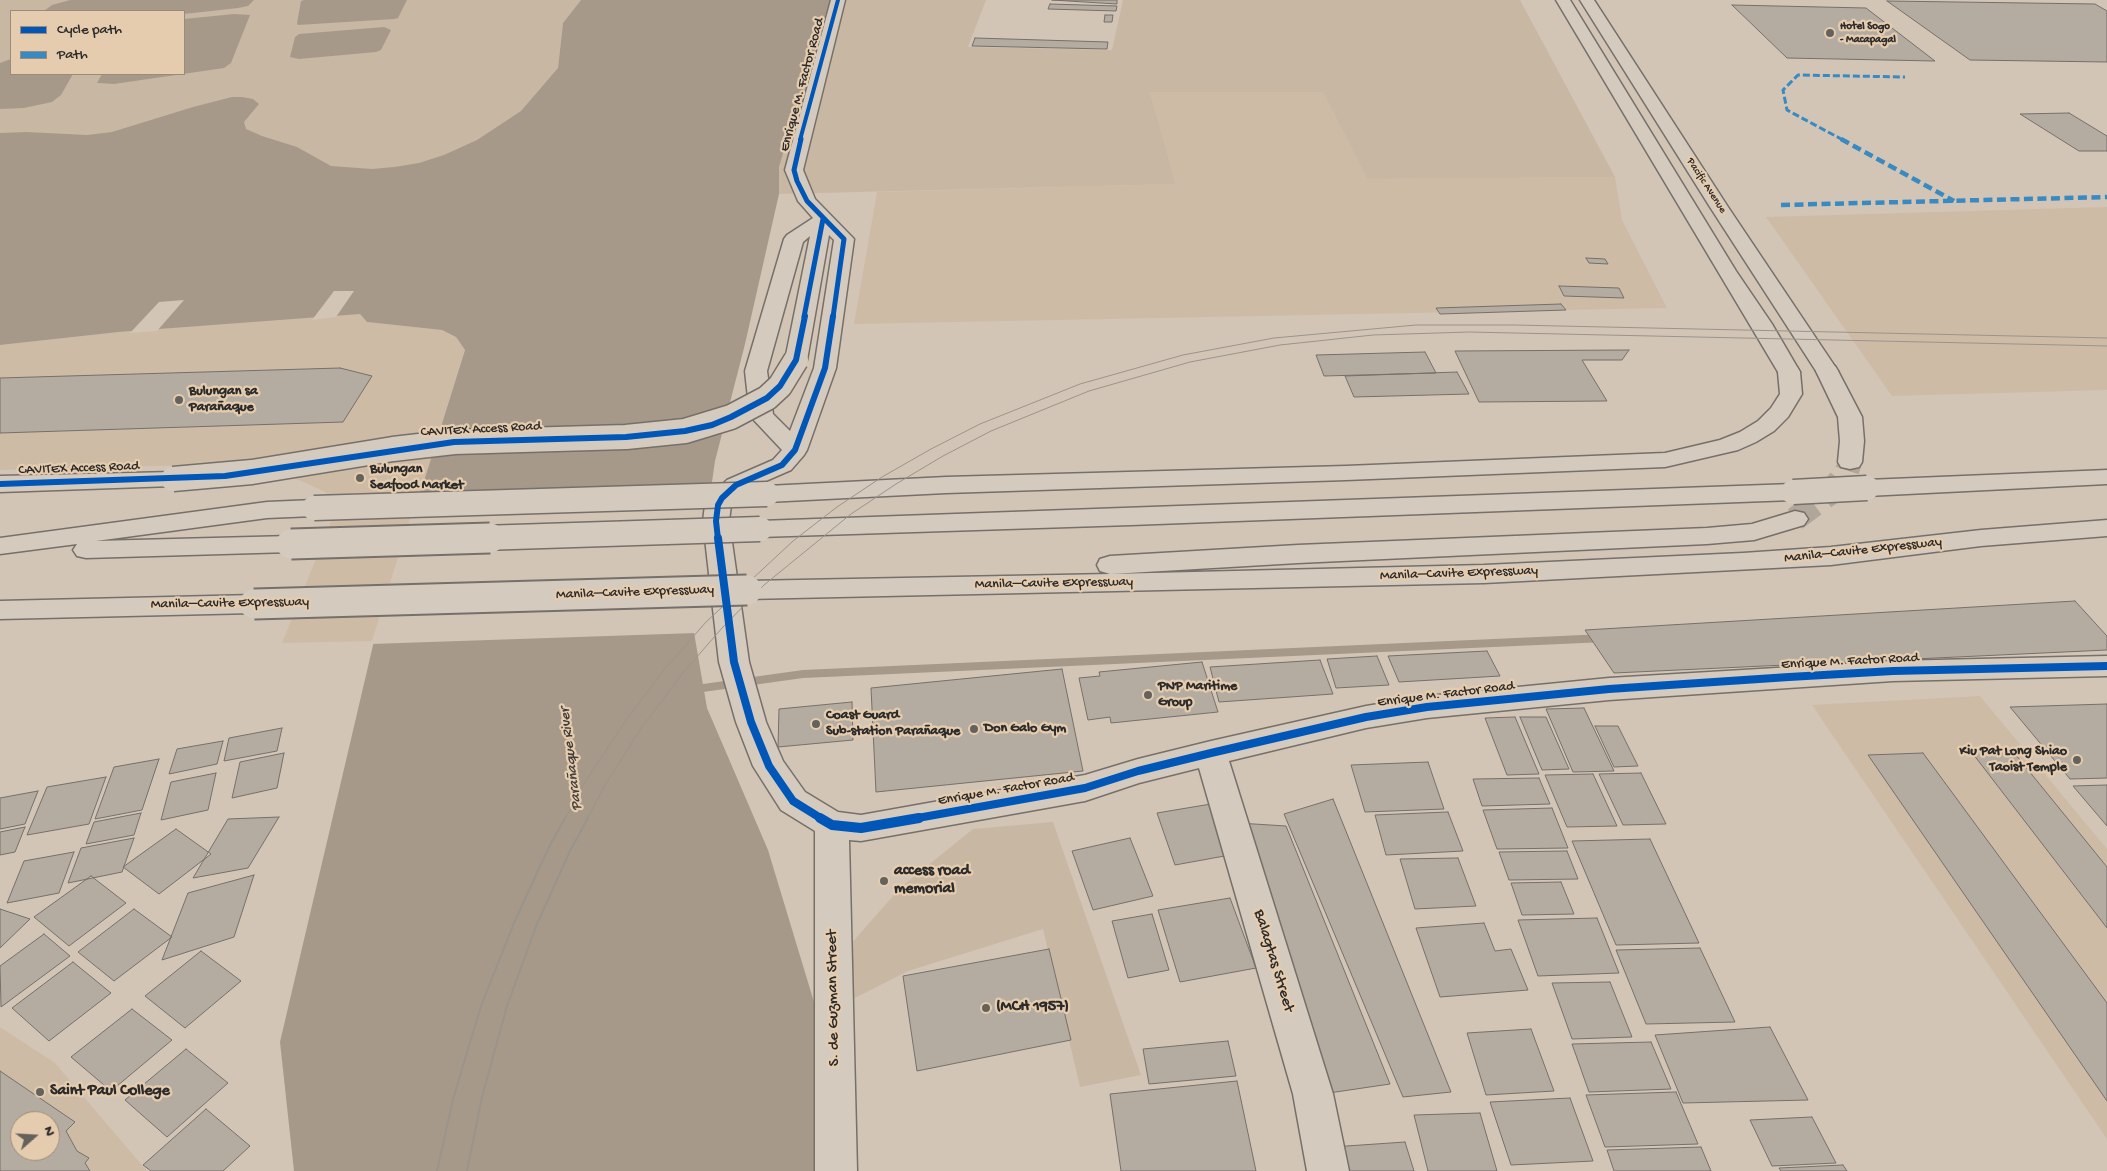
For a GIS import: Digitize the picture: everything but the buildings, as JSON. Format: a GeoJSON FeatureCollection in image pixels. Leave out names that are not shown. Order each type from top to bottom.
{"type":"FeatureCollection","features":[{"type":"Feature","properties":{"kind":"main road","name":"Enrique M. Factor Road"},"geometry":{"type":"LineString","coordinates":[[838,0],[794,170],[804,196],[823,219],[844,239],[825,368],[795,450],[782,465],[736,485],[722,498],[718,505],[716,521],[734,662],[751,722],[769,766],[793,801],[832,825],[861,828],[1085,788],[1138,771],[1211,752],[1366,717],[1446,705],[1609,689],[1893,671],[2107,666]]}},
{"type":"Feature","properties":{"kind":"main road","name":"Pacific Avenue"},"geometry":{"type":"LineString","coordinates":[[0,546],[267,510],[767,494],[946,485],[1336,473],[1665,460],[1724,446],[1758,432],[1773,420],[1786,404],[1792,386],[1789,372],[1563,0]]}},
{"type":"Feature","properties":{"kind":"main road","name":"Pacific Avenue"},"geometry":{"type":"LineString","coordinates":[[1587,0],[1708,190],[1827,371],[1850,417],[1852,441],[1850,462]]}},
{"type":"Feature","properties":{"kind":"main road","name":"CAVITEX Access Road"},"geometry":{"type":"LineString","coordinates":[[0,484],[173,479],[252,472],[393,449],[445,443],[626,437],[685,431],[731,417],[766,398],[780,386],[796,360],[823,219]]}},
{"type":"Feature","properties":{"kind":"main road"},"geometry":{"type":"LineString","coordinates":[[795,450],[762,416],[756,371],[794,239],[823,219]]}},
{"type":"Feature","properties":{"kind":"main road"},"geometry":{"type":"LineString","coordinates":[[0,552],[1131,518],[1793,492],[2107,477]]}},
{"type":"Feature","properties":{"kind":"main road"},"geometry":{"type":"LineString","coordinates":[[747,590],[1187,560],[1708,536],[1754,532],[1795,519]]}},
{"type":"Feature","properties":{"kind":"main road","name":"Manila–Cavite Expressway"},"geometry":{"type":"LineString","coordinates":[[0,610],[747,590],[1368,577],[1733,562],[1831,556],[2000,536],[2107,528]]}},
{"type":"Feature","properties":{"kind":"main road","name":"Balagtas Street"},"geometry":{"type":"LineString","coordinates":[[1211,752],[1313,1094],[1328,1171]]}},
{"type":"Feature","properties":{"kind":"main road","name":"S. de Guzman Street"},"geometry":{"type":"LineString","coordinates":[[832,825],[836,1171]]}},
{"type":"Feature","properties":{"kind":"shaded area"},"geometry":{"type":"Polygon","coordinates":[[[0,0],[581,0],[563,23],[558,68],[484,168],[0,233],[0,0]]]}},
{"type":"Feature","properties":{"kind":"shaded area"},"geometry":{"type":"Polygon","coordinates":[[[830,0],[986,0],[968,47],[1112,50],[1123,0],[1520,0],[1615,177],[1367,179],[1323,92],[1150,92],[1176,184],[779,194],[779,167],[830,0]]]}},
{"type":"Feature","properties":{"kind":"shaded area"},"geometry":{"type":"Polygon","coordinates":[[[1150,92],[1323,92],[1367,179],[1615,177],[1622,220],[1667,308],[854,324],[877,192],[1176,184],[1150,92]]]}},
{"type":"Feature","properties":{"kind":"shaded area"},"geometry":{"type":"Polygon","coordinates":[[[2107,207],[2107,390],[1892,396],[1766,217],[2107,207]]]}},
{"type":"Feature","properties":{"kind":"shaded area","name":"Bulungan Seafood Market"},"geometry":{"type":"Polygon","coordinates":[[[360,314],[367,322],[442,330],[456,337],[465,350],[374,641],[282,643],[330,524],[333,512],[332,501],[325,492],[306,483],[282,473],[235,464],[0,470],[0,345],[119,332],[360,314]]]}},
{"type":"Feature","properties":{"kind":"shaded area"},"geometry":{"type":"Polygon","coordinates":[[[1980,696],[2107,849],[2107,1139],[1812,705],[1980,696]]]}},
{"type":"Feature","properties":{"kind":"shaded area"},"geometry":{"type":"Polygon","coordinates":[[[1053,822],[1141,1075],[1080,1087],[1043,929],[908,971],[843,1004],[849,946],[900,888],[973,829],[1053,822]]]}},
{"type":"Feature","properties":{"kind":"shaded area","name":"Saint Paul College"},"geometry":{"type":"Polygon","coordinates":[[[0,1027],[55,1063],[147,1171],[0,1171],[0,1027]]]}},
{"type":"Feature","properties":{"kind":"water"},"geometry":{"type":"Polygon","coordinates":[[[70,0],[254,0],[248,6],[185,14],[185,10],[45,10],[52,5],[70,0]]]}},
{"type":"Feature","properties":{"kind":"water"},"geometry":{"type":"Polygon","coordinates":[[[407,0],[398,18],[394,19],[298,25],[301,1],[407,0]]]}},
{"type":"Feature","properties":{"kind":"water","name":"Parañaque River"},"geometry":{"type":"Polygon","coordinates":[[[581,0],[830,0],[779,167],[779,194],[745,344],[715,461],[692,621],[707,708],[768,850],[817,1012],[819,1171],[294,1171],[280,1042],[374,641],[465,350],[456,337],[442,330],[367,322],[360,314],[119,332],[0,345],[0,133],[27,132],[87,135],[112,132],[193,107],[232,97],[242,97],[253,99],[259,104],[244,122],[246,129],[297,147],[331,166],[372,169],[419,163],[444,155],[477,140],[521,111],[558,68],[563,23],[581,0]]]}},
{"type":"Feature","properties":{"kind":"water"},"geometry":{"type":"Polygon","coordinates":[[[234,14],[250,15],[231,63],[224,68],[185,74],[185,19],[234,14]]]}},
{"type":"Feature","properties":{"kind":"water"},"geometry":{"type":"Polygon","coordinates":[[[384,27],[391,30],[381,50],[376,52],[299,59],[290,57],[295,37],[299,34],[384,27]]]}},
{"type":"Feature","properties":{"kind":"water"},"geometry":{"type":"Polygon","coordinates":[[[10,59],[10,75],[72,75],[61,95],[52,102],[24,108],[0,109],[0,63],[10,59]]]}},
{"type":"Feature","properties":{"kind":"water"},"geometry":{"type":"Polygon","coordinates":[[[101,75],[176,75],[114,84],[97,83],[101,75]]]}},
{"type":"Feature","properties":{"kind":"pier"},"geometry":{"type":"Polygon","coordinates":[[[334,291],[354,291],[336,317],[312,320],[334,291]]]}},
{"type":"Feature","properties":{"kind":"pier"},"geometry":{"type":"Polygon","coordinates":[[[184,300],[157,331],[130,333],[159,302],[184,300]]]}},
{"type":"Feature","properties":{"kind":"pier"},"geometry":{"type":"Polygon","coordinates":[[[714,487],[694,621],[696,633],[371,644],[417,496],[714,487]]]}},
{"type":"Feature","properties":{"kind":"waterway"},"geometry":{"type":"LineString","coordinates":[[703,688],[803,674],[1605,638]]}},
{"type":"Feature","properties":{"kind":"tunnel"},"geometry":{"type":"LineString","coordinates":[[1795,519],[1829,494],[1847,471],[1850,462]]}},
{"type":"Feature","properties":{"kind":"tram line"},"geometry":{"type":"LineString","coordinates":[[565,819],[585,782],[624,723],[664,670],[706,622],[793,541],[837,507],[882,477],[931,449],[980,424],[1080,384],[1183,355],[1274,338],[1416,325],[1514,325],[2107,338]]}},
{"type":"Feature","properties":{"kind":"tram line"},"geometry":{"type":"LineString","coordinates":[[587,819],[605,785],[642,727],[682,674],[722,628],[764,585],[851,514],[896,484],[943,456],[991,431],[1089,391],[1190,362],[1280,345],[1373,335],[1469,332],[2107,346]]}},
{"type":"Feature","properties":{"kind":"tram line"},"geometry":{"type":"LineString","coordinates":[[437,1171],[453,1099],[481,1006],[514,923],[548,849],[565,818]]}},
{"type":"Feature","properties":{"kind":"tram line"},"geometry":{"type":"LineString","coordinates":[[467,1171],[482,1097],[507,1006],[537,924],[570,851],[588,818]]}},
{"type":"Feature","properties":{"kind":"marked path"},"geometry":{"type":"LineString","coordinates":[[1905,77],[1798,75],[1783,90],[1787,110],[1954,201]]}},
{"type":"Feature","properties":{"kind":"marked path"},"geometry":{"type":"LineString","coordinates":[[1781,205],[2107,197]]}},
{"type":"Feature","properties":{"kind":"cycle path"},"geometry":{"type":"LineString","coordinates":[[838,0],[794,170],[807,201],[844,239],[825,368],[795,450],[782,465],[736,485],[722,498],[718,505],[716,521],[734,662],[751,722],[769,766],[793,801],[832,825],[861,828],[1085,788],[1138,771],[1211,753],[1366,717],[1427,707],[1609,689],[1789,677],[1893,671],[2107,666]]}},
{"type":"Feature","properties":{"kind":"cycle path"},"geometry":{"type":"LineString","coordinates":[[0,484],[225,476],[454,442],[626,437],[685,431],[712,425],[767,398],[789,374],[796,360],[823,219]]}},
{"type":"Feature","properties":{"kind":"place","name":"Hotel Sogo - Macapagal"},"geometry":{"type":"Point","coordinates":[1830,33]}},
{"type":"Feature","properties":{"kind":"place","name":"Bulungan sa Parañaque"},"geometry":{"type":"Point","coordinates":[179,400]}},
{"type":"Feature","properties":{"kind":"place","name":"Bulungan Seafood Market"},"geometry":{"type":"Point","coordinates":[360,478]}},
{"type":"Feature","properties":{"kind":"place","name":"PNP Maritime Group"},"geometry":{"type":"Point","coordinates":[1148,695]}},
{"type":"Feature","properties":{"kind":"place","name":"Coast Guard Sub-station Parañaque"},"geometry":{"type":"Point","coordinates":[816,724]}},
{"type":"Feature","properties":{"kind":"place","name":"Don Galo Gym"},"geometry":{"type":"Point","coordinates":[974,729]}},
{"type":"Feature","properties":{"kind":"place","name":"Kiu Pat Long Shiao Taoist Temple"},"geometry":{"type":"Point","coordinates":[2077,760]}},
{"type":"Feature","properties":{"kind":"place","name":"access road memorial"},"geometry":{"type":"Point","coordinates":[884,881]}},
{"type":"Feature","properties":{"kind":"place","name":"(MCH 1957)"},"geometry":{"type":"Point","coordinates":[986,1008]}},
{"type":"Feature","properties":{"kind":"place","name":"Saint Paul College"},"geometry":{"type":"Point","coordinates":[40,1092]}}]}
